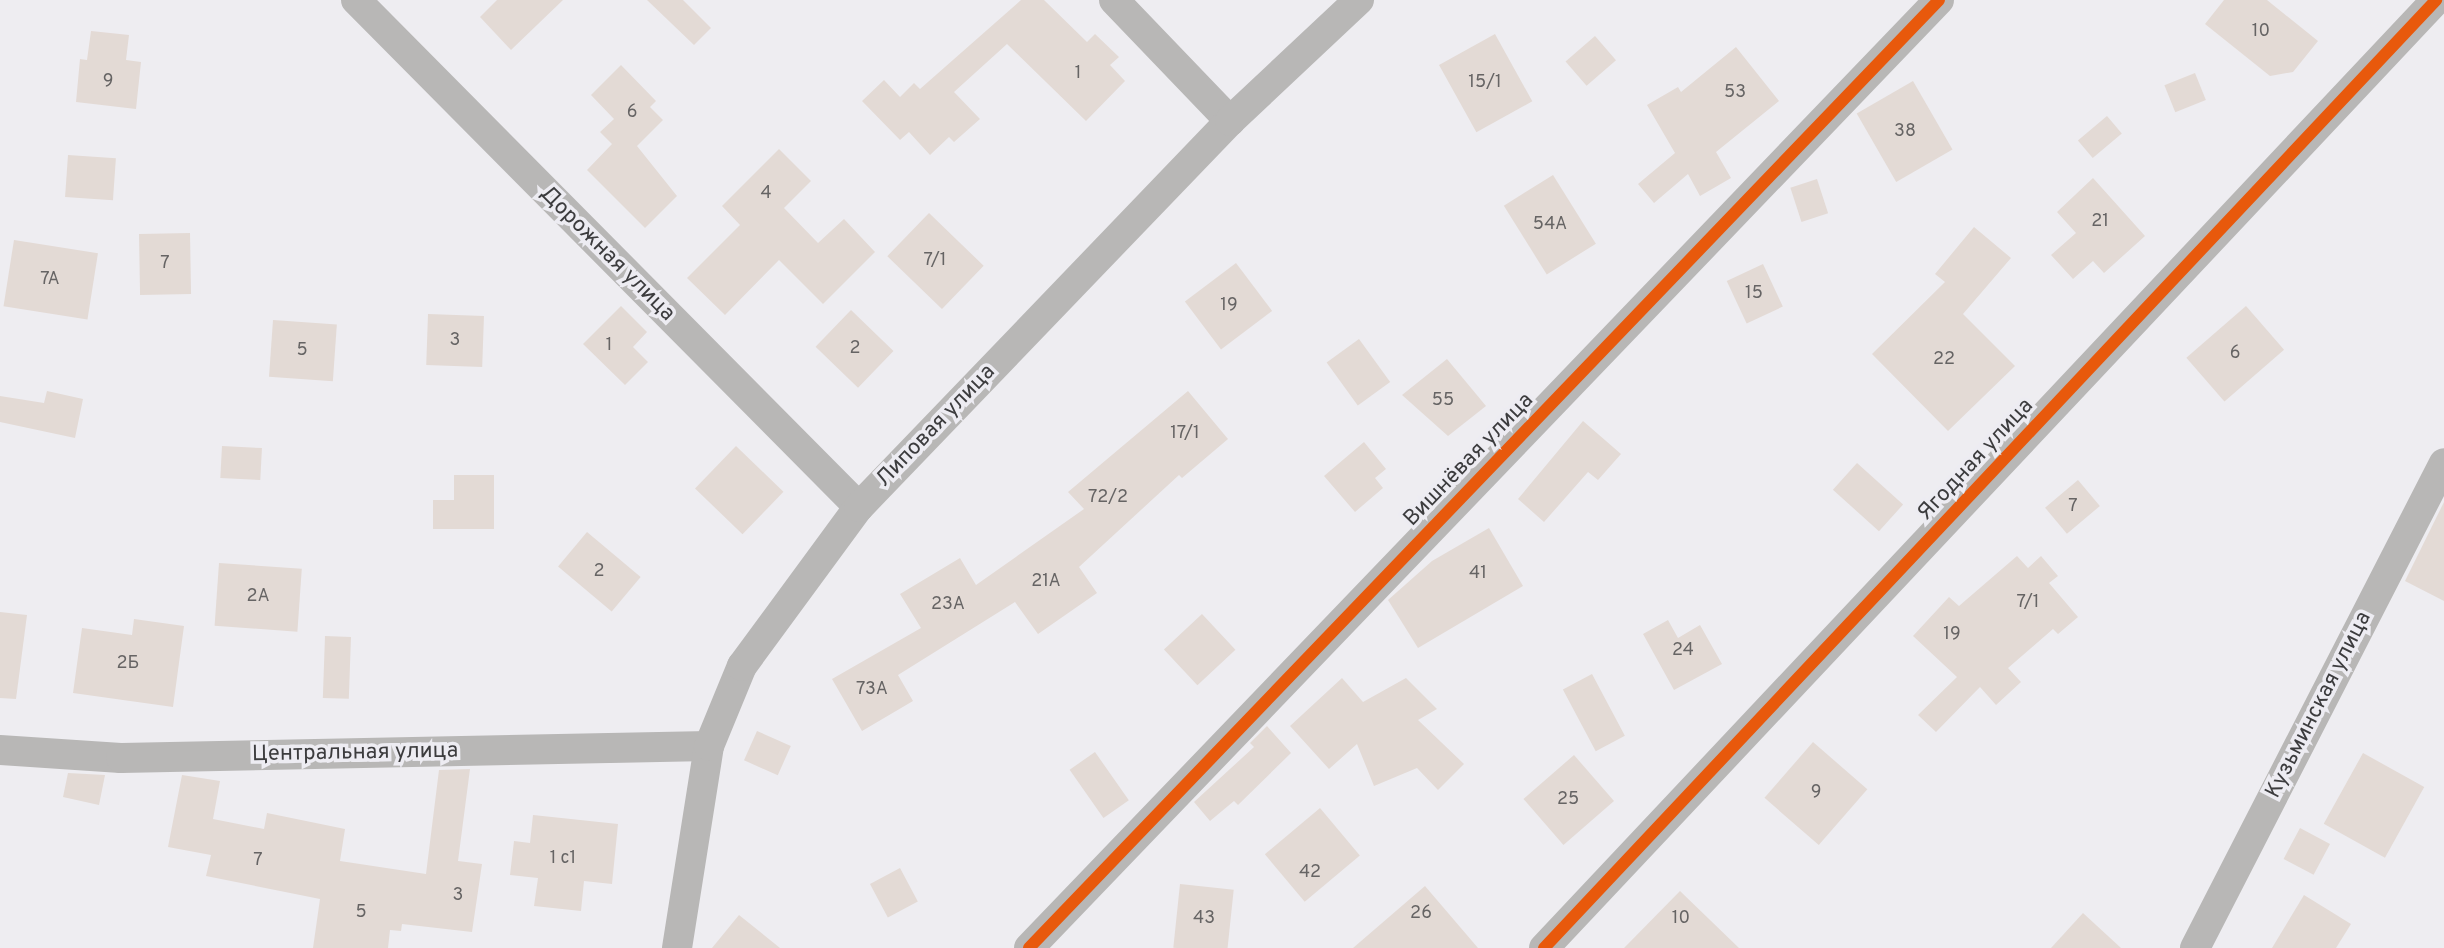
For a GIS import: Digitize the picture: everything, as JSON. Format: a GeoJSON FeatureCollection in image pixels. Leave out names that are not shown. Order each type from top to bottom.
{"type":"FeatureCollection","features":[{"type":"Feature","properties":{"kind":"street","name":"Дорожная улица"},"geometry":{"type":"LineString","coordinates":[[356,0],[859,507]]}},
{"type":"Feature","properties":{"kind":"street"},"geometry":{"type":"LineString","coordinates":[[1114,0],[1230,121]]}},
{"type":"Feature","properties":{"kind":"street","name":"Липовая улица"},"geometry":{"type":"LineString","coordinates":[[677,948],[709,746],[742,666],[859,507],[1230,121],[1359,0]]}},
{"type":"Feature","properties":{"kind":"street","name":"Вишнёвая улица"},"geometry":{"type":"LineString","coordinates":[[1029,948],[1939,0]]}},
{"type":"Feature","properties":{"kind":"street","name":"Ягодная улица"},"geometry":{"type":"LineString","coordinates":[[1544,948],[2436,0]]}},
{"type":"Feature","properties":{"kind":"street","name":"Кузьминская улица"},"geometry":{"type":"LineString","coordinates":[[2195,948],[2444,463]]}},
{"type":"Feature","properties":{"kind":"street","name":"Центральная улица"},"geometry":{"type":"LineString","coordinates":[[0,750],[121,758],[709,746]]}},
{"type":"Feature","properties":{"kind":"building"},"geometry":{"type":"Polygon","coordinates":[[[497,0],[563,0],[511,50],[480,17],[497,0]]]}},
{"type":"Feature","properties":{"kind":"building"},"geometry":{"type":"Polygon","coordinates":[[[647,0],[683,0],[711,28],[694,45],[647,0]]]}},
{"type":"Feature","properties":{"kind":"building"},"geometry":{"type":"Polygon","coordinates":[[[1021,0],[1044,0],[1087,42],[1095,34],[1119,57],[1110,65],[1125,81],[1086,121],[1007,44],[954,92],[980,119],[954,142],[949,137],[930,155],[909,132],[900,140],[862,101],[884,80],[900,97],[914,83],[920,89],[1021,0]]]}},
{"type":"Feature","properties":{"kind":"building"},"geometry":{"type":"Polygon","coordinates":[[[2224,0],[2267,0],[2318,41],[2293,72],[2270,76],[2205,24],[2224,0]]]}},
{"type":"Feature","properties":{"kind":"building"},"geometry":{"type":"Polygon","coordinates":[[[91,31],[129,35],[126,60],[141,62],[136,109],[76,102],[80,59],[87,60],[91,31]]]}},
{"type":"Feature","properties":{"kind":"building"},"geometry":{"type":"Polygon","coordinates":[[[1495,34],[1532,101],[1476,132],[1439,65],[1495,34]]]}},
{"type":"Feature","properties":{"kind":"building"},"geometry":{"type":"Polygon","coordinates":[[[1595,36],[1616,60],[1587,86],[1566,62],[1595,36]]]}},
{"type":"Feature","properties":{"kind":"building"},"geometry":{"type":"Polygon","coordinates":[[[1736,47],[1779,101],[1716,152],[1731,178],[1700,196],[1688,174],[1654,203],[1638,184],[1675,153],[1647,105],[1678,87],[1681,92],[1736,47]]]}},
{"type":"Feature","properties":{"kind":"building"},"geometry":{"type":"Polygon","coordinates":[[[621,65],[656,101],[650,107],[663,120],[637,146],[677,196],[645,228],[587,170],[612,144],[600,132],[614,119],[591,95],[621,65]]]}},
{"type":"Feature","properties":{"kind":"building"},"geometry":{"type":"Polygon","coordinates":[[[2195,73],[2206,100],[2175,112],[2164,85],[2195,73]]]}},
{"type":"Feature","properties":{"kind":"building"},"geometry":{"type":"Polygon","coordinates":[[[1913,81],[1952,149],[1896,182],[1857,114],[1913,81]]]}},
{"type":"Feature","properties":{"kind":"building"},"geometry":{"type":"Polygon","coordinates":[[[2107,116],[2122,134],[2093,158],[2078,140],[2107,116]]]}},
{"type":"Feature","properties":{"kind":"building"},"geometry":{"type":"Polygon","coordinates":[[[779,149],[811,181],[784,208],[818,243],[844,219],[875,252],[823,304],[779,260],[725,315],[687,278],[740,225],[722,206],[779,149]]]}},
{"type":"Feature","properties":{"kind":"building"},"geometry":{"type":"Polygon","coordinates":[[[68,155],[116,158],[113,200],[65,197],[68,155]]]}},
{"type":"Feature","properties":{"kind":"building"},"geometry":{"type":"Polygon","coordinates":[[[1553,175],[1596,244],[1547,274],[1504,206],[1553,175]]]}},
{"type":"Feature","properties":{"kind":"building"},"geometry":{"type":"Polygon","coordinates":[[[2093,178],[2145,236],[2104,273],[2093,261],[2073,279],[2051,255],[2076,233],[2057,212],[2093,178]]]}},
{"type":"Feature","properties":{"kind":"building"},"geometry":{"type":"Polygon","coordinates":[[[1817,179],[1828,213],[1801,222],[1790,188],[1817,179]]]}},
{"type":"Feature","properties":{"kind":"building"},"geometry":{"type":"Polygon","coordinates":[[[929,213],[984,266],[942,309],[887,256],[929,213]]]}},
{"type":"Feature","properties":{"kind":"building"},"geometry":{"type":"Polygon","coordinates":[[[1974,227],[2011,258],[1963,314],[2015,366],[1948,431],[1872,354],[1945,282],[1935,274],[1974,227]]]}},
{"type":"Feature","properties":{"kind":"building"},"geometry":{"type":"Polygon","coordinates":[[[190,233],[191,294],[140,295],[139,234],[190,233]]]}},
{"type":"Feature","properties":{"kind":"building"},"geometry":{"type":"Polygon","coordinates":[[[14,240],[98,253],[87,319],[4,306],[14,240]]]}},
{"type":"Feature","properties":{"kind":"building"},"geometry":{"type":"Polygon","coordinates":[[[1236,263],[1272,311],[1221,349],[1185,302],[1236,263]]]}},
{"type":"Feature","properties":{"kind":"building"},"geometry":{"type":"Polygon","coordinates":[[[1763,264],[1783,307],[1747,324],[1727,281],[1763,264]]]}},
{"type":"Feature","properties":{"kind":"building"},"geometry":{"type":"Polygon","coordinates":[[[621,306],[647,332],[633,347],[648,362],[625,385],[583,344],[621,306]]]}},
{"type":"Feature","properties":{"kind":"building"},"geometry":{"type":"Polygon","coordinates":[[[2246,306],[2284,350],[2224,402],[2186,358],[2246,306]]]}},
{"type":"Feature","properties":{"kind":"building"},"geometry":{"type":"Polygon","coordinates":[[[851,310],[893,351],[858,388],[816,347],[851,310]]]}},
{"type":"Feature","properties":{"kind":"building"},"geometry":{"type":"Polygon","coordinates":[[[428,314],[484,316],[482,367],[426,365],[428,314]]]}},
{"type":"Feature","properties":{"kind":"building"},"geometry":{"type":"Polygon","coordinates":[[[273,320],[337,324],[333,381],[269,377],[273,320]]]}},
{"type":"Feature","properties":{"kind":"building"},"geometry":{"type":"Polygon","coordinates":[[[1359,339],[1390,382],[1358,405],[1327,363],[1359,339]]]}},
{"type":"Feature","properties":{"kind":"building"},"geometry":{"type":"Polygon","coordinates":[[[1447,359],[1486,406],[1448,436],[1402,395],[1447,359]]]}},
{"type":"Feature","properties":{"kind":"building"},"geometry":{"type":"Polygon","coordinates":[[[47,391],[83,399],[75,438],[0,422],[0,396],[44,403],[47,391]]]}},
{"type":"Feature","properties":{"kind":"building"},"geometry":{"type":"Polygon","coordinates":[[[1188,391],[1228,439],[1182,478],[1179,475],[1079,567],[1097,593],[1038,634],[1015,602],[898,675],[913,701],[862,731],[832,679],[921,628],[900,594],[960,558],[976,585],[1084,509],[1068,492],[1188,391]]]}},
{"type":"Feature","properties":{"kind":"building"},"geometry":{"type":"Polygon","coordinates":[[[1583,421],[1621,454],[1598,480],[1588,472],[1544,522],[1518,499],[1583,421]]]}},
{"type":"Feature","properties":{"kind":"building"},"geometry":{"type":"Polygon","coordinates":[[[1364,442],[1386,469],[1375,478],[1383,488],[1355,512],[1324,476],[1364,442]]]}},
{"type":"Feature","properties":{"kind":"building"},"geometry":{"type":"Polygon","coordinates":[[[222,446],[262,448],[260,480],[220,478],[222,446]]]}},
{"type":"Feature","properties":{"kind":"building"},"geometry":{"type":"Polygon","coordinates":[[[736,446],[783,492],[742,534],[695,488],[736,446]]]}},
{"type":"Feature","properties":{"kind":"building"},"geometry":{"type":"Polygon","coordinates":[[[1857,463],[1903,504],[1879,531],[1833,490],[1857,463]]]}},
{"type":"Feature","properties":{"kind":"building"},"geometry":{"type":"Polygon","coordinates":[[[454,475],[494,475],[494,529],[433,529],[433,500],[454,500],[454,475]]]}},
{"type":"Feature","properties":{"kind":"building"},"geometry":{"type":"Polygon","coordinates":[[[2078,480],[2100,506],[2067,534],[2045,508],[2078,480]]]}},
{"type":"Feature","properties":{"kind":"building"},"geometry":{"type":"Polygon","coordinates":[[[2444,502],[2444,601],[2405,581],[2444,502]]]}},
{"type":"Feature","properties":{"kind":"building"},"geometry":{"type":"Polygon","coordinates":[[[1489,528],[1523,586],[1418,648],[1388,600],[1432,561],[1489,528]]]}},
{"type":"Feature","properties":{"kind":"building"},"geometry":{"type":"Polygon","coordinates":[[[587,532],[641,577],[612,611],[558,566],[587,532]]]}},
{"type":"Feature","properties":{"kind":"building"},"geometry":{"type":"Polygon","coordinates":[[[2017,556],[2028,568],[2041,556],[2058,576],[2049,583],[2078,617],[2058,634],[2053,629],[2008,668],[2021,682],[1996,705],[1980,687],[1936,732],[1918,715],[1957,677],[1913,636],[1949,597],[1959,606],[2017,556]]]}},
{"type":"Feature","properties":{"kind":"building"},"geometry":{"type":"Polygon","coordinates":[[[219,563],[302,569],[297,632],[215,626],[219,563]]]}},
{"type":"Feature","properties":{"kind":"building"},"geometry":{"type":"Polygon","coordinates":[[[0,612],[27,615],[16,699],[0,698],[0,612]]]}},
{"type":"Feature","properties":{"kind":"building"},"geometry":{"type":"Polygon","coordinates":[[[1202,614],[1235,650],[1197,685],[1164,649],[1202,614]]]}},
{"type":"Feature","properties":{"kind":"building"},"geometry":{"type":"Polygon","coordinates":[[[134,619],[184,626],[173,707],[73,693],[82,628],[132,635],[134,619]]]}},
{"type":"Feature","properties":{"kind":"building"},"geometry":{"type":"Polygon","coordinates":[[[1668,620],[1678,638],[1700,625],[1722,664],[1674,690],[1643,634],[1668,620]]]}},
{"type":"Feature","properties":{"kind":"building"},"geometry":{"type":"Polygon","coordinates":[[[325,636],[351,637],[349,699],[323,698],[325,636]]]}},
{"type":"Feature","properties":{"kind":"building"},"geometry":{"type":"Polygon","coordinates":[[[1592,674],[1625,736],[1596,751],[1563,689],[1592,674]]]}},
{"type":"Feature","properties":{"kind":"building"},"geometry":{"type":"Polygon","coordinates":[[[1342,678],[1363,702],[1406,678],[1437,709],[1418,720],[1464,764],[1438,790],[1417,768],[1374,786],[1357,744],[1329,769],[1290,726],[1342,678]]]}},
{"type":"Feature","properties":{"kind":"building"},"geometry":{"type":"Polygon","coordinates":[[[1267,726],[1291,753],[1238,805],[1234,801],[1210,821],[1194,802],[1254,747],[1250,743],[1267,726]]]}},
{"type":"Feature","properties":{"kind":"building"},"geometry":{"type":"Polygon","coordinates":[[[757,731],[791,746],[778,775],[744,760],[757,731]]]}},
{"type":"Feature","properties":{"kind":"building"},"geometry":{"type":"Polygon","coordinates":[[[1813,742],[1867,789],[1819,845],[1764,798],[1813,742]]]}},
{"type":"Feature","properties":{"kind":"building"},"geometry":{"type":"Polygon","coordinates":[[[1095,752],[1129,800],[1103,818],[1070,770],[1095,752]]]}},
{"type":"Feature","properties":{"kind":"building"},"geometry":{"type":"Polygon","coordinates":[[[2363,753],[2424,787],[2385,858],[2324,824],[2363,753]]]}},
{"type":"Feature","properties":{"kind":"building"},"geometry":{"type":"Polygon","coordinates":[[[1574,755],[1614,801],[1563,845],[1523,799],[1574,755]]]}},
{"type":"Feature","properties":{"kind":"building"},"geometry":{"type":"Polygon","coordinates":[[[470,769],[458,861],[482,864],[472,932],[402,924],[401,931],[390,930],[388,948],[313,948],[320,899],[206,876],[211,855],[168,847],[182,775],[220,781],[213,819],[264,829],[267,813],[345,829],[340,861],[426,874],[439,770],[470,769]]]}},
{"type":"Feature","properties":{"kind":"building"},"geometry":{"type":"Polygon","coordinates":[[[68,773],[105,775],[99,805],[63,797],[68,773]]]}},
{"type":"Feature","properties":{"kind":"building"},"geometry":{"type":"Polygon","coordinates":[[[1320,808],[1360,855],[1305,902],[1265,854],[1320,808]]]}},
{"type":"Feature","properties":{"kind":"building"},"geometry":{"type":"Polygon","coordinates":[[[533,815],[618,824],[612,884],[584,881],[581,911],[534,906],[538,878],[510,875],[514,841],[530,843],[533,815]]]}},
{"type":"Feature","properties":{"kind":"building"},"geometry":{"type":"Polygon","coordinates":[[[2300,828],[2330,844],[2314,875],[2284,859],[2300,828]]]}},
{"type":"Feature","properties":{"kind":"building"},"geometry":{"type":"Polygon","coordinates":[[[900,868],[918,902],[888,918],[870,884],[900,868]]]}},
{"type":"Feature","properties":{"kind":"building"},"geometry":{"type":"Polygon","coordinates":[[[1180,884],[1234,890],[1228,948],[1173,948],[1180,884]]]}},
{"type":"Feature","properties":{"kind":"building"},"geometry":{"type":"Polygon","coordinates":[[[1425,886],[1478,948],[1353,948],[1425,886]]]}},
{"type":"Feature","properties":{"kind":"building"},"geometry":{"type":"Polygon","coordinates":[[[1680,891],[1739,948],[1624,948],[1680,891]]]}},
{"type":"Feature","properties":{"kind":"building"},"geometry":{"type":"Polygon","coordinates":[[[2304,895],[2351,924],[2336,948],[2272,948],[2304,895]]]}},
{"type":"Feature","properties":{"kind":"building"},"geometry":{"type":"Polygon","coordinates":[[[2083,913],[2121,948],[2051,948],[2083,913]]]}},
{"type":"Feature","properties":{"kind":"building"},"geometry":{"type":"Polygon","coordinates":[[[739,915],[780,948],[712,948],[739,915]]]}},
{"type":"Feature","properties":{"kind":"cycle path"},"geometry":{"type":"LineString","coordinates":[[1029,948],[1939,0]]}},
{"type":"Feature","properties":{"kind":"cycle path"},"geometry":{"type":"LineString","coordinates":[[1544,948],[2436,0]]}}]}
